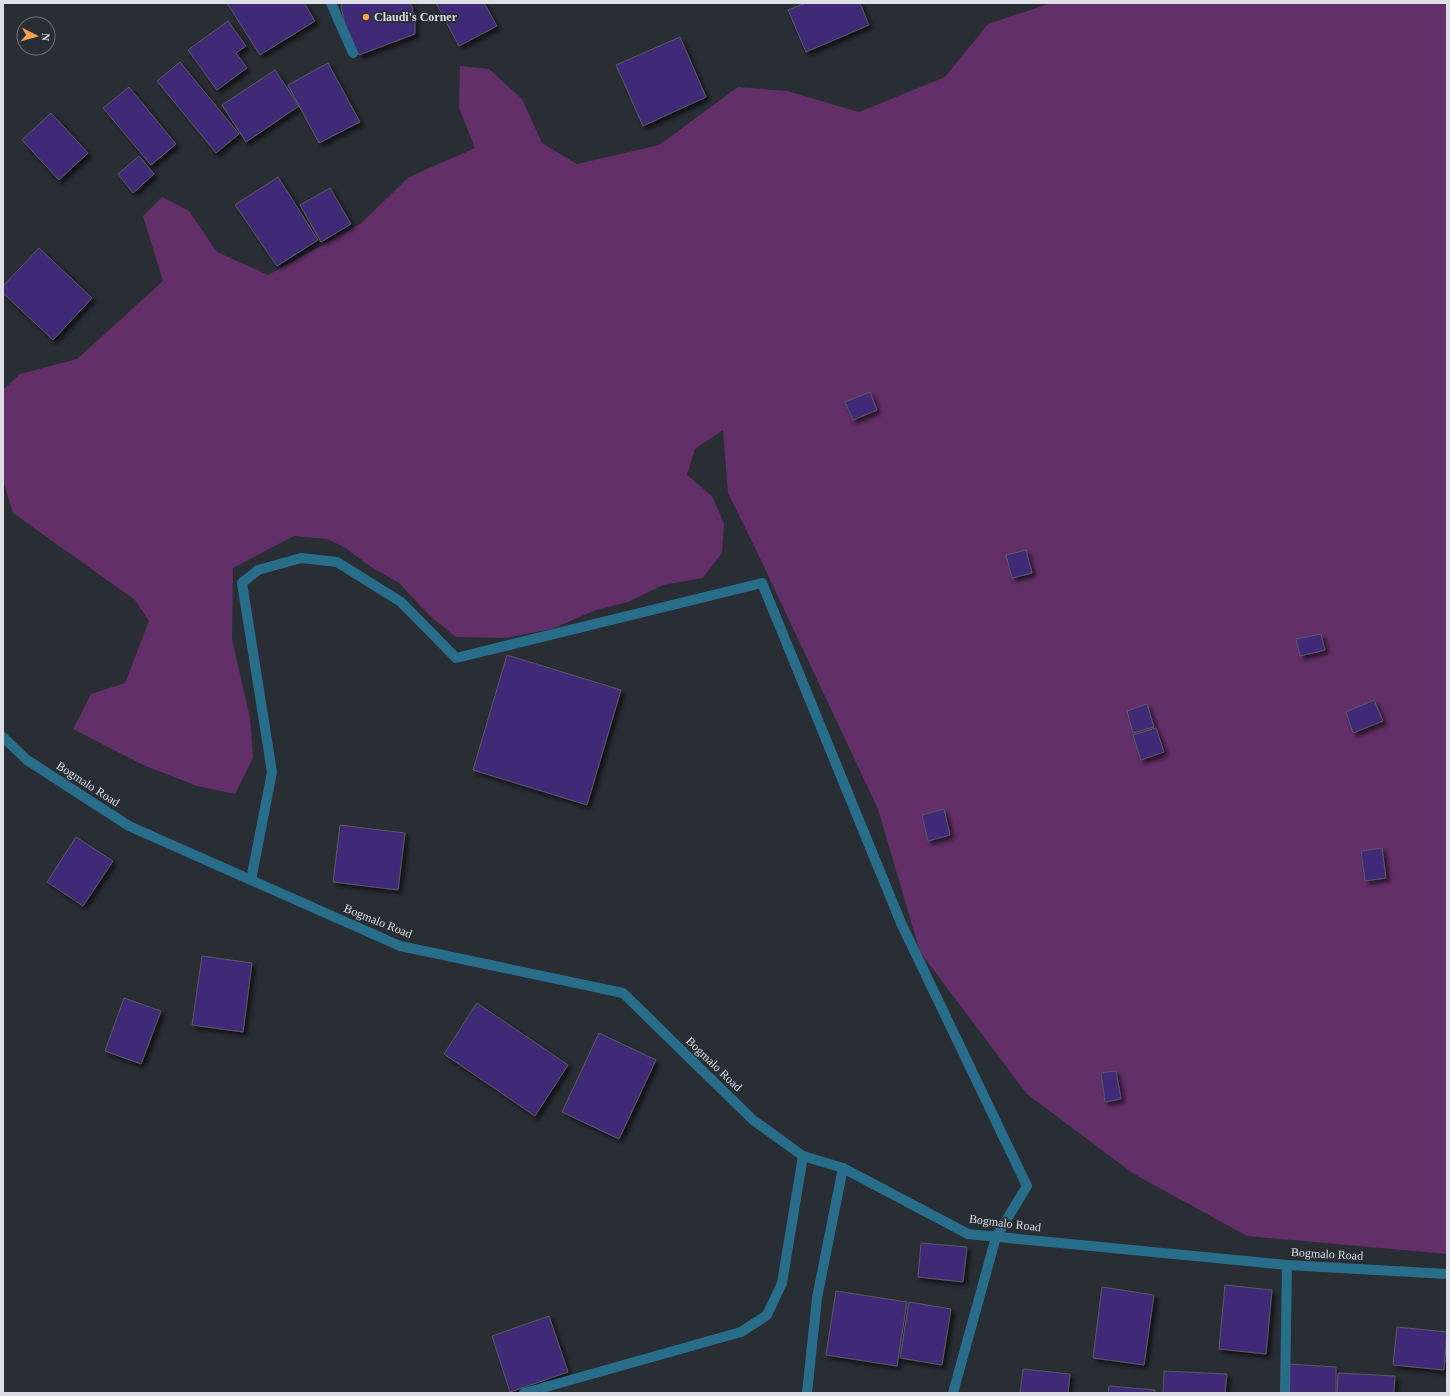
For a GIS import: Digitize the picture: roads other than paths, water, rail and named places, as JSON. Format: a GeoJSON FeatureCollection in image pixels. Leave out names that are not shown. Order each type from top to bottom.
{"type":"FeatureCollection","features":[{"type":"Feature","properties":{"kind":"street"},"geometry":{"type":"LineString","coordinates":[[331,3],[353,53]]}},
{"type":"Feature","properties":{"kind":"street"},"geometry":{"type":"LineString","coordinates":[[251,880],[272,772],[242,583],[258,570],[301,558],[337,562],[401,602],[456,658],[762,583],[902,924],[1027,1186],[996,1237],[953,1393]]}},
{"type":"Feature","properties":{"kind":"street","name":"Bogmalo Road"},"geometry":{"type":"LineString","coordinates":[[3,737],[26,760],[129,826],[400,946],[623,993],[753,1120],[803,1156],[843,1168],[968,1234],[1287,1265],[1447,1274]]}},
{"type":"Feature","properties":{"kind":"street"},"geometry":{"type":"LineString","coordinates":[[524,1393],[741,1332],[767,1315],[782,1283],[803,1156]]}},
{"type":"Feature","properties":{"kind":"street"},"geometry":{"type":"LineString","coordinates":[[807,1393],[817,1298],[843,1168]]}},
{"type":"Feature","properties":{"kind":"street"},"geometry":{"type":"LineString","coordinates":[[1285,1393],[1287,1265]]}},
{"type":"Feature","properties":{"kind":"place","name":"Claudi's Corner"},"geometry":{"type":"Point","coordinates":[366,17]}}]}
